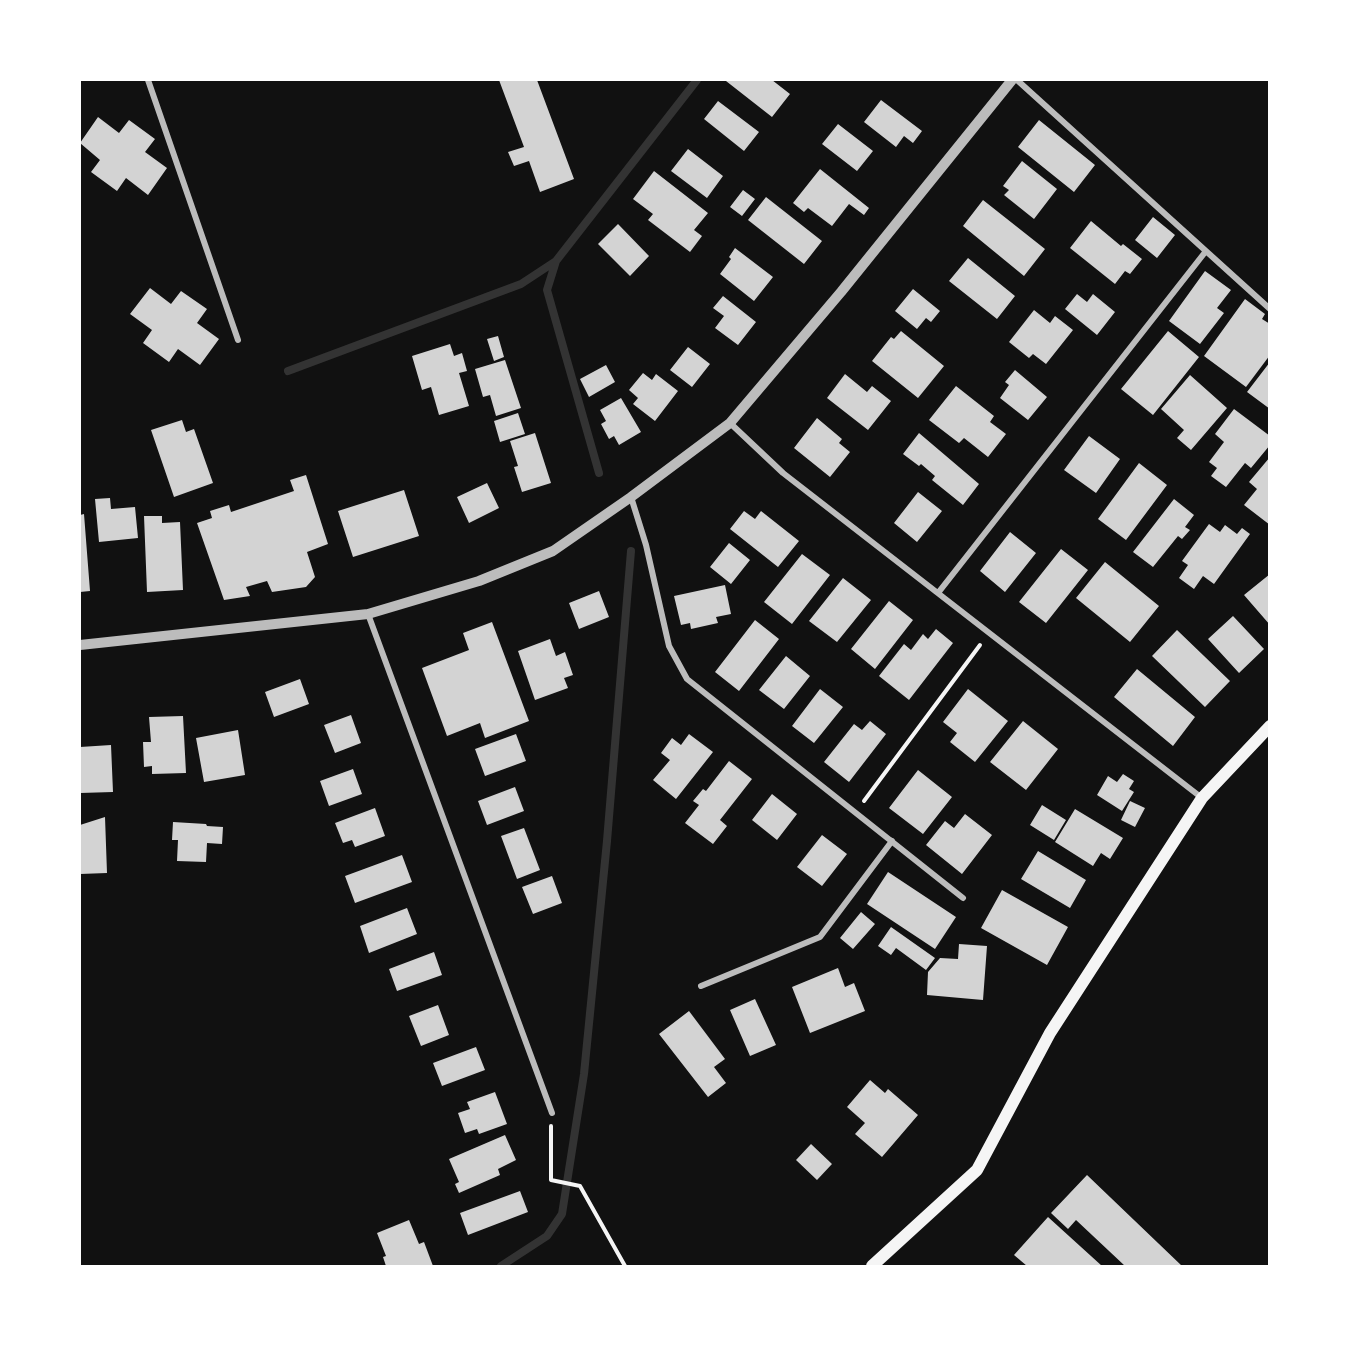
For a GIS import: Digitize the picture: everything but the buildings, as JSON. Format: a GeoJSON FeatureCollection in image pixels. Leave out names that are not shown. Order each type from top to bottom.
{"type":"FeatureCollection","features":[{"type":"Feature","properties":{"kind":"main road"},"geometry":{"type":"LineString","coordinates":[[872,1266],[977,1170],[1050,1033],[1202,798],[1269,726]]}},
{"type":"Feature","properties":{"kind":"street"},"geometry":{"type":"LineString","coordinates":[[148,80],[238,340]]}},
{"type":"Feature","properties":{"kind":"street"},"geometry":{"type":"LineString","coordinates":[[80,645],[368,614],[479,581],[553,551],[631,497],[729,423],[841,292],[1012,80]]}},
{"type":"Feature","properties":{"kind":"street"},"geometry":{"type":"LineString","coordinates":[[1017,80],[1269,309]]}},
{"type":"Feature","properties":{"kind":"street"},"geometry":{"type":"LineString","coordinates":[[938,593],[1206,251]]}},
{"type":"Feature","properties":{"kind":"street"},"geometry":{"type":"LineString","coordinates":[[729,423],[783,473],[1202,798]]}},
{"type":"Feature","properties":{"kind":"street"},"geometry":{"type":"LineString","coordinates":[[631,497],[646,544],[669,646],[687,679],[963,898]]}},
{"type":"Feature","properties":{"kind":"street"},"geometry":{"type":"LineString","coordinates":[[368,614],[552,1113]]}},
{"type":"Feature","properties":{"kind":"street"},"geometry":{"type":"LineString","coordinates":[[701,986],[820,937],[892,841]]}},
{"type":"Feature","properties":{"kind":"path"},"geometry":{"type":"LineString","coordinates":[[855,813],[989,633]]}},
{"type":"Feature","properties":{"kind":"path"},"geometry":{"type":"LineString","coordinates":[[552,1113],[551,1180],[580,1186],[625,1266]]}},
{"type":"Feature","properties":{"kind":"waterway"},"geometry":{"type":"LineString","coordinates":[[599,473],[547,290],[556,261],[697,80]]}},
{"type":"Feature","properties":{"kind":"waterway"},"geometry":{"type":"LineString","coordinates":[[288,371],[521,284],[556,261]]}},
{"type":"Feature","properties":{"kind":"waterway"},"geometry":{"type":"LineString","coordinates":[[501,1266],[547,1236],[562,1214],[584,1074],[607,841],[631,551]]}}]}
